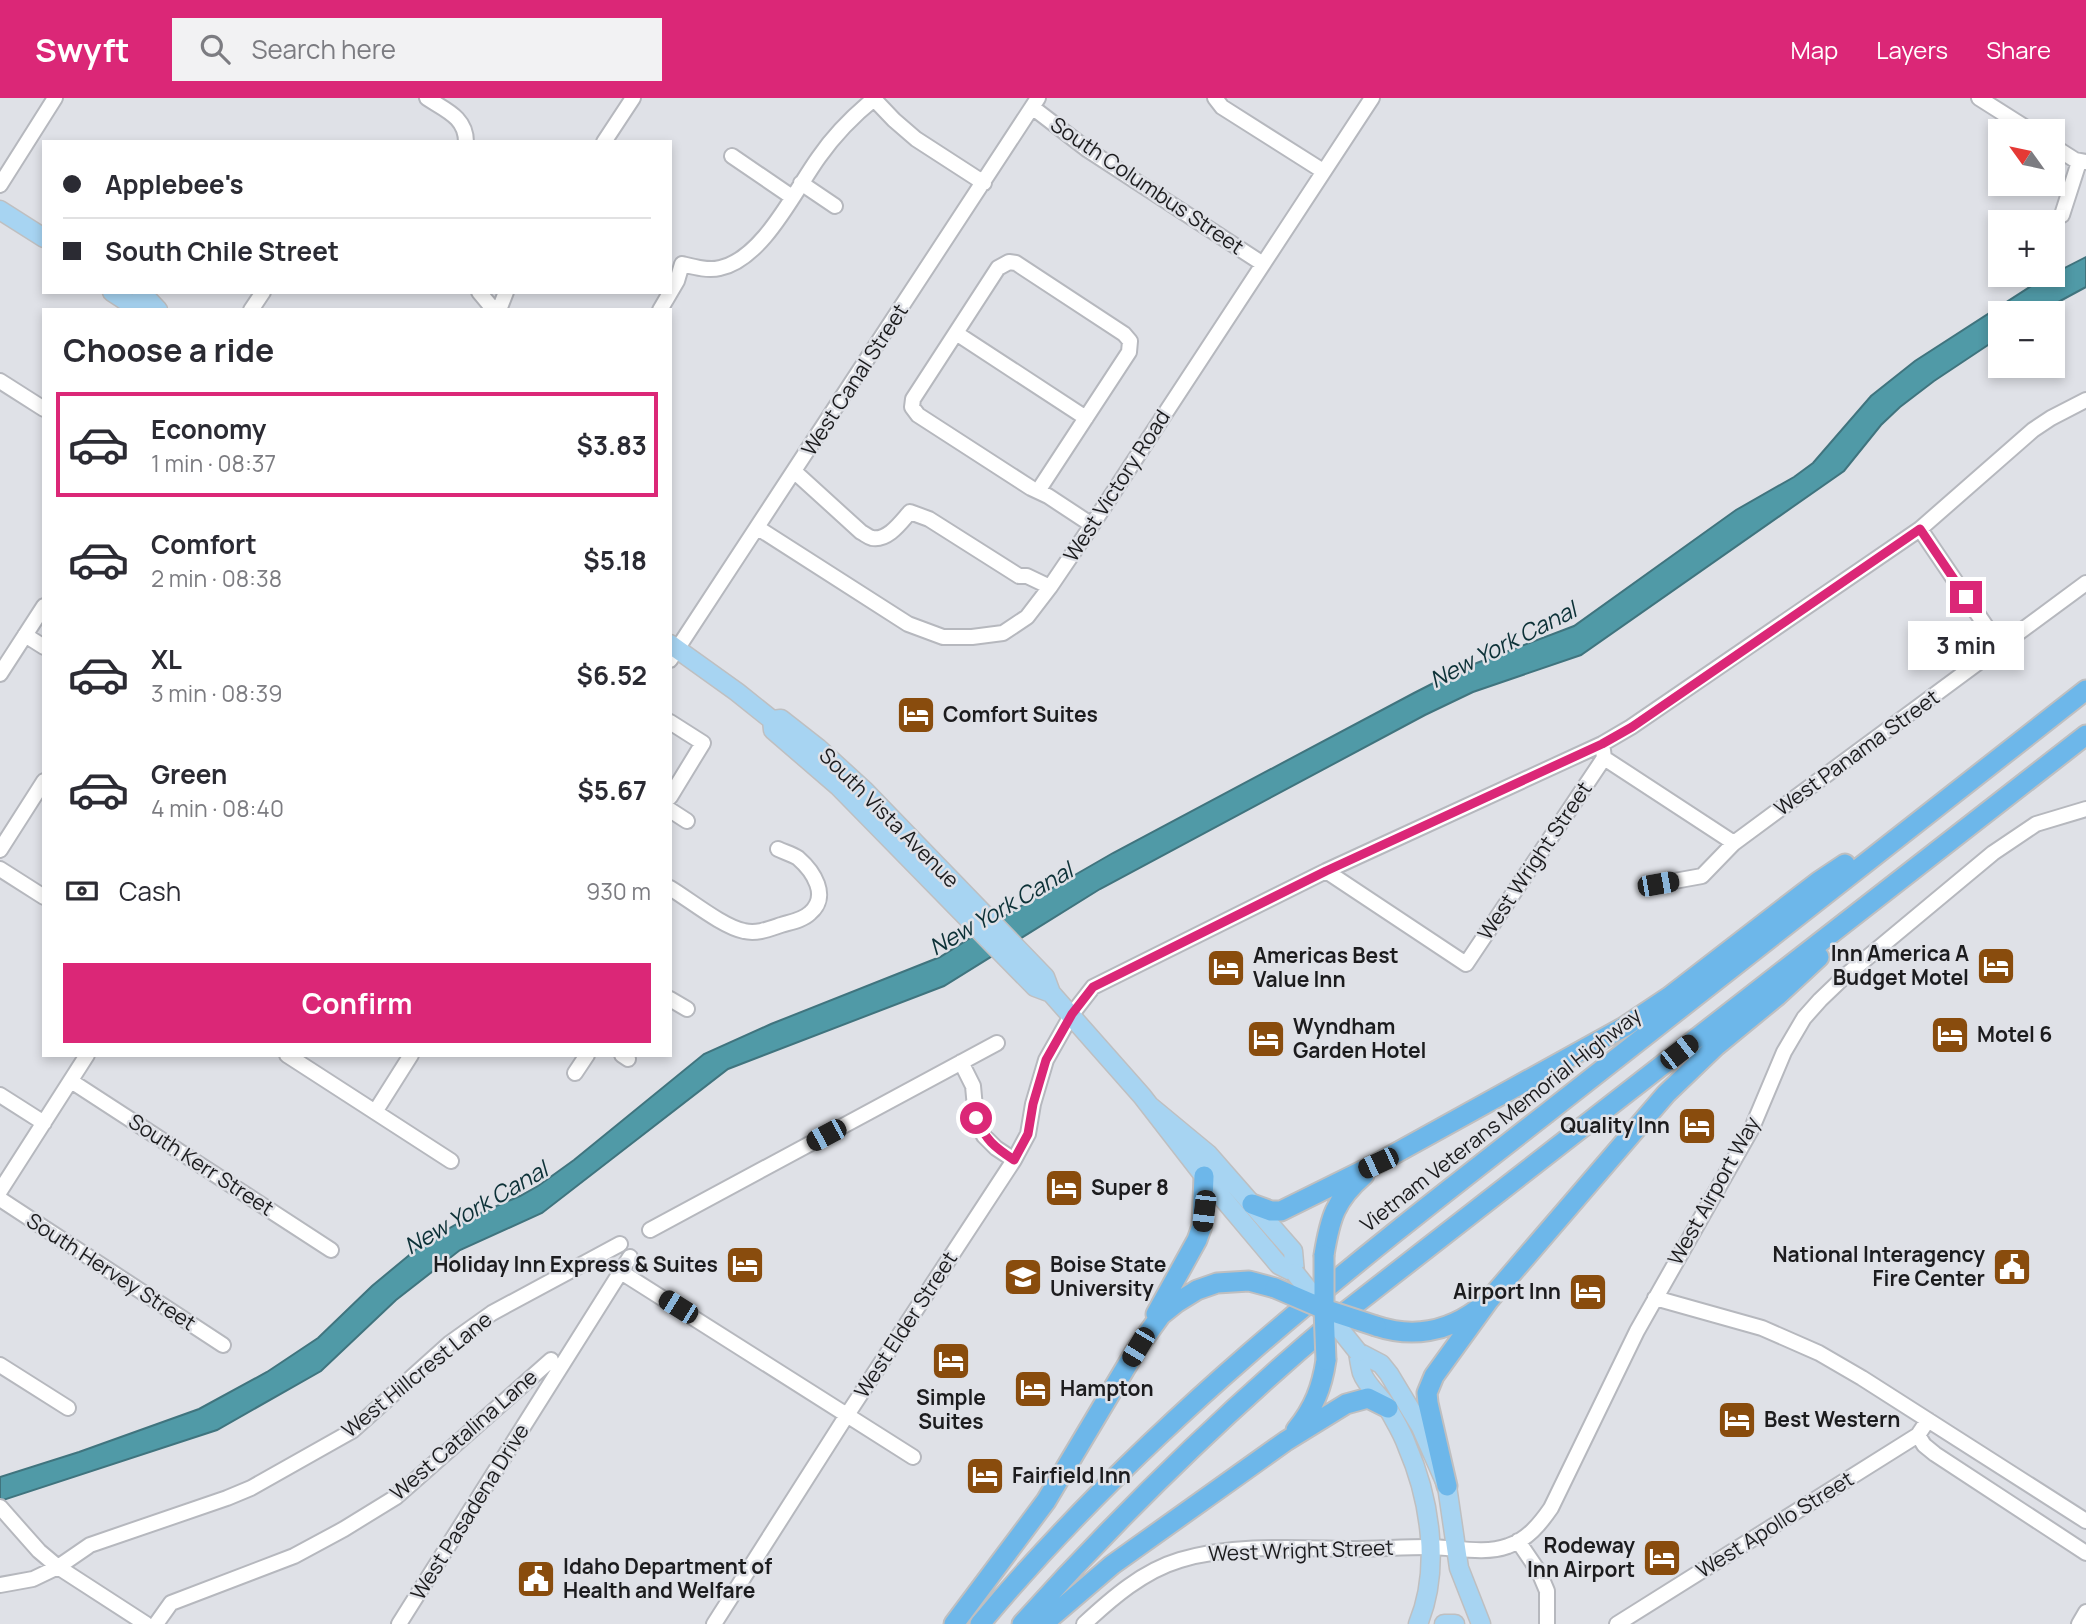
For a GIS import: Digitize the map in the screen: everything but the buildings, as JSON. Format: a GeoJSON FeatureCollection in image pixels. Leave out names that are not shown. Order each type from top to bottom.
{"type":"FeatureCollection","features":[{"type":"Feature","properties":{"kind":"highway","name":"Vietnam Veterans Memorial Highway"},"geometry":{"type":"LineString","coordinates":[[979,1624],[1125,1467],[1283,1322],[1424,1208],[2086,690]]}},
{"type":"Feature","properties":{"kind":"highway"},"geometry":{"type":"LineString","coordinates":[[1022,1624],[1176,1461],[1302,1348],[2086,735]]}},
{"type":"Feature","properties":{"kind":"highway"},"geometry":{"type":"LineString","coordinates":[[1252,1204],[1271,1211],[1281,1211],[1378,1163],[1624,1027],[1668,997],[1818,882],[1966,784]]}},
{"type":"Feature","properties":{"kind":"highway"},"geometry":{"type":"LineString","coordinates":[[1447,1486],[1427,1393],[1434,1376],[1489,1300],[1675,1085],[1716,1046],[1777,996],[1919,865]]}},
{"type":"Feature","properties":{"kind":"highway"},"geometry":{"type":"LineString","coordinates":[[1286,1441],[1313,1405],[1323,1378],[1326,1360],[1324,1255],[1328,1225],[1351,1187],[1378,1163]]}},
{"type":"Feature","properties":{"kind":"highway"},"geometry":{"type":"LineString","coordinates":[[954,1624],[1046,1501],[1138,1347],[1202,1226],[1204,1176]]}},
{"type":"Feature","properties":{"kind":"highway"},"geometry":{"type":"LineString","coordinates":[[1138,1347],[1161,1315],[1176,1303],[1197,1290],[1237,1280],[1263,1284],[1324,1309],[1402,1332],[1434,1331],[1464,1319],[1489,1300]]}},
{"type":"Feature","properties":{"kind":"highway"},"geometry":{"type":"LineString","coordinates":[[1044,1624],[1112,1565],[1286,1441],[1346,1404],[1368,1398],[1388,1408]]}},
{"type":"Feature","properties":{"kind":"main road"},"geometry":{"type":"LineString","coordinates":[[0,210],[42,237]]}},
{"type":"Feature","properties":{"kind":"main road"},"geometry":{"type":"LineString","coordinates":[[115,294],[139,308]]}},
{"type":"Feature","properties":{"kind":"main road"},"geometry":{"type":"LineString","coordinates":[[143,294],[156,308]]}},
{"type":"Feature","properties":{"kind":"main road","name":"South Vista Avenue"},"geometry":{"type":"LineString","coordinates":[[673,651],[772,720],[773,730],[838,786],[983,923],[1008,949],[1035,987],[1051,993],[1072,1014],[1279,1265],[1295,1273],[1358,1352],[1381,1364],[1421,1427],[1447,1486],[1454,1522],[1455,1547]]}},
{"type":"Feature","properties":{"kind":"main road","name":"South Vista Avenue"},"geometry":{"type":"LineString","coordinates":[[1150,1106],[1208,1154],[1293,1251],[1295,1273]]}},
{"type":"Feature","properties":{"kind":"main road","name":"South Vista Avenue"},"geometry":{"type":"LineString","coordinates":[[1358,1352],[1363,1375],[1388,1408],[1407,1445],[1422,1490],[1430,1547]]}},
{"type":"Feature","properties":{"kind":"main road"},"geometry":{"type":"LineString","coordinates":[[1419,1624],[1429,1585],[1430,1547]]}},
{"type":"Feature","properties":{"kind":"main road"},"geometry":{"type":"LineString","coordinates":[[1455,1547],[1459,1568],[1481,1624]]}},
{"type":"Feature","properties":{"kind":"main road"},"geometry":{"type":"LineString","coordinates":[[1444,1624],[1455,1624]]}},
{"type":"Feature","properties":{"kind":"street"},"geometry":{"type":"LineString","coordinates":[[0,185],[55,98]]}},
{"type":"Feature","properties":{"kind":"street"},"geometry":{"type":"LineString","coordinates":[[427,98],[459,118],[466,131],[466,140]]}},
{"type":"Feature","properties":{"kind":"street"},"geometry":{"type":"LineString","coordinates":[[605,140],[633,98]]}},
{"type":"Feature","properties":{"kind":"street"},"geometry":{"type":"LineString","coordinates":[[672,290],[677,281],[676,262],[700,268],[720,268],[743,258],[762,241],[839,131],[874,98],[916,139],[984,183]]}},
{"type":"Feature","properties":{"kind":"street"},"geometry":{"type":"LineString","coordinates":[[1215,98],[1222,107],[1323,172]]}},
{"type":"Feature","properties":{"kind":"street","name":"West Victory Road"},"geometry":{"type":"LineString","coordinates":[[758,528],[908,624],[943,637],[985,637],[1003,633],[1027,617],[1092,524],[1372,98]]}},
{"type":"Feature","properties":{"kind":"street"},"geometry":{"type":"LineString","coordinates":[[1979,98],[2012,119]]}},
{"type":"Feature","properties":{"kind":"street","name":"West Canal Street"},"geometry":{"type":"LineString","coordinates":[[673,651],[795,472],[1035,103]]}},
{"type":"Feature","properties":{"kind":"street","name":"South Columbus Street"},"geometry":{"type":"LineString","coordinates":[[1035,103],[1088,150],[1263,264]]}},
{"type":"Feature","properties":{"kind":"street"},"geometry":{"type":"LineString","coordinates":[[2064,210],[2083,162],[2065,152]]}},
{"type":"Feature","properties":{"kind":"street"},"geometry":{"type":"LineString","coordinates":[[732,156],[792,197]]}},
{"type":"Feature","properties":{"kind":"street"},"geometry":{"type":"LineString","coordinates":[[801,183],[835,206]]}},
{"type":"Feature","properties":{"kind":"street"},"geometry":{"type":"LineString","coordinates":[[1038,491],[1129,352],[1130,341],[1124,334],[1016,263],[1009,262],[998,268],[913,399],[912,407],[918,415],[1038,491],[1092,524]]}},
{"type":"Feature","properties":{"kind":"street"},"geometry":{"type":"LineString","coordinates":[[481,294],[494,308]]}},
{"type":"Feature","properties":{"kind":"street"},"geometry":{"type":"LineString","coordinates":[[956,333],[1086,418]]}},
{"type":"Feature","properties":{"kind":"street"},"geometry":{"type":"LineString","coordinates":[[0,381],[42,408]]}},
{"type":"Feature","properties":{"kind":"street","name":"West Elder Street"},"geometry":{"type":"LineString","coordinates":[[714,1624],[1014,1160],[1028,1134],[1033,1104],[1046,1060],[1072,1014],[1093,987],[1326,871],[1603,751],[1632,727],[1920,529],[2033,430],[2086,400]]}},
{"type":"Feature","properties":{"kind":"street"},"geometry":{"type":"LineString","coordinates":[[795,472],[861,532],[872,538],[884,537],[910,512],[929,519],[1019,576],[1027,576],[1050,587]]}},
{"type":"Feature","properties":{"kind":"street"},"geometry":{"type":"LineString","coordinates":[[1920,529],[2000,647]]}},
{"type":"Feature","properties":{"kind":"street","name":"West Panama Street"},"geometry":{"type":"LineString","coordinates":[[1658,884],[1702,876],[1734,843],[2086,583]]}},
{"type":"Feature","properties":{"kind":"street"},"geometry":{"type":"LineString","coordinates":[[0,674],[42,609]]}},
{"type":"Feature","properties":{"kind":"street"},"geometry":{"type":"LineString","coordinates":[[25,635],[42,646]]}},
{"type":"Feature","properties":{"kind":"street"},"geometry":{"type":"LineString","coordinates":[[672,723],[703,743],[672,794]]}},
{"type":"Feature","properties":{"kind":"street"},"geometry":{"type":"LineString","coordinates":[[1603,751],[1734,843]]}},
{"type":"Feature","properties":{"kind":"street","name":"West Wright Street"},"geometry":{"type":"LineString","coordinates":[[1326,871],[1466,964],[1603,751]]}},
{"type":"Feature","properties":{"kind":"street"},"geometry":{"type":"LineString","coordinates":[[0,850],[42,784]]}},
{"type":"Feature","properties":{"kind":"street","name":"West Airport Way"},"geometry":{"type":"LineString","coordinates":[[1455,1547],[1476,1550],[1507,1546],[1531,1533],[1543,1520],[1655,1298],[1752,1128],[1793,1035],[1820,1000],[1993,853],[2036,824],[2086,809]]}},
{"type":"Feature","properties":{"kind":"street"},"geometry":{"type":"LineString","coordinates":[[672,811],[687,821]]}},
{"type":"Feature","properties":{"kind":"street"},"geometry":{"type":"LineString","coordinates":[[672,889],[732,928],[746,932],[760,932],[803,918],[812,912],[818,903],[820,889],[814,876],[796,857],[778,849]]}},
{"type":"Feature","properties":{"kind":"street"},"geometry":{"type":"LineString","coordinates":[[0,869],[42,896]]}},
{"type":"Feature","properties":{"kind":"street"},"geometry":{"type":"LineString","coordinates":[[672,1000],[687,1010]]}},
{"type":"Feature","properties":{"kind":"street"},"geometry":{"type":"LineString","coordinates":[[650,1230],[997,1043]]}},
{"type":"Feature","properties":{"kind":"street"},"geometry":{"type":"LineString","coordinates":[[0,1191],[86,1057]]}},
{"type":"Feature","properties":{"kind":"street"},"geometry":{"type":"LineString","coordinates":[[290,1057],[451,1161]]}},
{"type":"Feature","properties":{"kind":"street"},"geometry":{"type":"LineString","coordinates":[[375,1112],[410,1057]]}},
{"type":"Feature","properties":{"kind":"street"},"geometry":{"type":"LineString","coordinates":[[575,1073],[585,1057]]}},
{"type":"Feature","properties":{"kind":"street"},"geometry":{"type":"LineString","coordinates":[[961,1062],[974,1086],[976,1118],[984,1136],[1014,1160]]}},
{"type":"Feature","properties":{"kind":"street","name":"South Kerr Street"},"geometry":{"type":"LineString","coordinates":[[71,1081],[331,1250]]}},
{"type":"Feature","properties":{"kind":"street"},"geometry":{"type":"LineString","coordinates":[[0,1095],[44,1123]]}},
{"type":"Feature","properties":{"kind":"street","name":"South Hervey Street"},"geometry":{"type":"LineString","coordinates":[[0,1199],[223,1345]]}},
{"type":"Feature","properties":{"kind":"street","name":"West Hillcrest Lane"},"geometry":{"type":"LineString","coordinates":[[0,1585],[33,1579],[58,1567],[90,1545],[251,1488],[352,1431],[450,1343],[492,1313],[620,1244]]}},
{"type":"Feature","properties":{"kind":"street","name":"West Pasadena Drive"},"geometry":{"type":"LineString","coordinates":[[399,1624],[630,1257]]}},
{"type":"Feature","properties":{"kind":"street"},"geometry":{"type":"LineString","coordinates":[[621,1272],[913,1457]]}},
{"type":"Feature","properties":{"kind":"street"},"geometry":{"type":"LineString","coordinates":[[1655,1298],[1779,1334],[1839,1363],[2086,1521]]}},
{"type":"Feature","properties":{"kind":"street","name":"West Catalina Lane"},"geometry":{"type":"LineString","coordinates":[[156,1624],[171,1603],[294,1556],[396,1496],[551,1360]]}},
{"type":"Feature","properties":{"kind":"street"},"geometry":{"type":"LineString","coordinates":[[0,1365],[68,1408]]}},
{"type":"Feature","properties":{"kind":"street","name":"West Apollo Street"},"geometry":{"type":"LineString","coordinates":[[1617,1624],[1917,1435],[1928,1420]]}},
{"type":"Feature","properties":{"kind":"street"},"geometry":{"type":"LineString","coordinates":[[1917,1435],[1935,1454],[2086,1553]]}},
{"type":"Feature","properties":{"kind":"street"},"geometry":{"type":"LineString","coordinates":[[0,1507],[32,1545],[58,1567],[146,1624]]}},
{"type":"Feature","properties":{"kind":"street"},"geometry":{"type":"LineString","coordinates":[[1518,1541],[1539,1572],[1547,1591],[1547,1624]]}},
{"type":"Feature","properties":{"kind":"street","name":"West Wright Street"},"geometry":{"type":"LineString","coordinates":[[1084,1624],[1116,1594],[1153,1572],[1178,1560],[1215,1552],[1277,1548],[1455,1547]]}},
{"type":"Feature","properties":{"kind":"street"},"geometry":{"type":"LineString","coordinates":[[2079,1624],[2086,1612]]}},
{"type":"Feature","properties":{"kind":"water"},"geometry":{"type":"Polygon","coordinates":[[[2086,257],[2086,287],[2060,301],[2008,301],[2030,287],[2065,287],[2065,268],[2086,257]]]}},
{"type":"Feature","properties":{"kind":"water"},"geometry":{"type":"Polygon","coordinates":[[[1988,314],[1988,345],[1900,407],[1881,425],[1844,471],[1581,655],[1473,692],[1425,715],[1100,889],[944,986],[728,1069],[542,1213],[460,1250],[396,1300],[321,1371],[217,1430],[0,1501],[0,1477],[199,1409],[267,1372],[318,1338],[372,1286],[425,1242],[464,1220],[538,1186],[704,1054],[771,1024],[940,957],[1113,853],[1414,693],[1461,669],[1574,626],[1736,510],[1813,463],[1871,396],[1915,361],[1988,314]]]}},
{"type":"Feature","properties":{"kind":"place","name":"Comfort Suites"},"geometry":{"type":"Point","coordinates":[916,715]}},
{"type":"Feature","properties":{"kind":"place","name":"Inn America A Budget Motel"},"geometry":{"type":"Point","coordinates":[1996,966]}},
{"type":"Feature","properties":{"kind":"place","name":"Americas Best Value Inn"},"geometry":{"type":"Point","coordinates":[1226,968]}},
{"type":"Feature","properties":{"kind":"place","name":"Motel 6"},"geometry":{"type":"Point","coordinates":[1950,1035]}},
{"type":"Feature","properties":{"kind":"place","name":"Wyndham Garden Hotel"},"geometry":{"type":"Point","coordinates":[1266,1039]}},
{"type":"Feature","properties":{"kind":"place","name":"Quality Inn"},"geometry":{"type":"Point","coordinates":[1697,1126]}},
{"type":"Feature","properties":{"kind":"place","name":"Super 8"},"geometry":{"type":"Point","coordinates":[1064,1188]}},
{"type":"Feature","properties":{"kind":"place","name":"Holiday Inn Express & Suites"},"geometry":{"type":"Point","coordinates":[745,1265]}},
{"type":"Feature","properties":{"kind":"place","name":"National Interagency Fire Center"},"geometry":{"type":"Point","coordinates":[2012,1267]}},
{"type":"Feature","properties":{"kind":"place","name":"Boise State University"},"geometry":{"type":"Point","coordinates":[1023,1277]}},
{"type":"Feature","properties":{"kind":"place","name":"Airport Inn"},"geometry":{"type":"Point","coordinates":[1588,1292]}},
{"type":"Feature","properties":{"kind":"place","name":"Simple Suites"},"geometry":{"type":"Point","coordinates":[951,1361]}},
{"type":"Feature","properties":{"kind":"place","name":"Hampton"},"geometry":{"type":"Point","coordinates":[1033,1389]}},
{"type":"Feature","properties":{"kind":"place","name":"Best Western"},"geometry":{"type":"Point","coordinates":[1737,1420]}},
{"type":"Feature","properties":{"kind":"place","name":"Fairfield Inn"},"geometry":{"type":"Point","coordinates":[985,1476]}},
{"type":"Feature","properties":{"kind":"place","name":"Rodeway Inn Airport"},"geometry":{"type":"Point","coordinates":[1662,1558]}},
{"type":"Feature","properties":{"kind":"place","name":"Idaho Department of Health and Welfare"},"geometry":{"type":"Point","coordinates":[536,1579]}},
{"type":"Feature","properties":{"kind":"route"},"geometry":{"type":"LineString","coordinates":[[976,1118],[984,1136],[1014,1160],[1028,1134],[1033,1104],[1046,1060],[1072,1014],[1093,987],[1326,871],[1602,744],[1632,727],[1920,529],[1966,597]]}},
{"type":"Feature","properties":{"kind":"water label","name":"New York Canal"},"geometry":{"type":"Point","coordinates":[1503,645]}},
{"type":"Feature","properties":{"kind":"water label","name":"New York Canal"},"geometry":{"type":"Point","coordinates":[1001,909]}},
{"type":"Feature","properties":{"kind":"water label","name":"New York Canal"},"geometry":{"type":"Point","coordinates":[476,1208]}}]}
